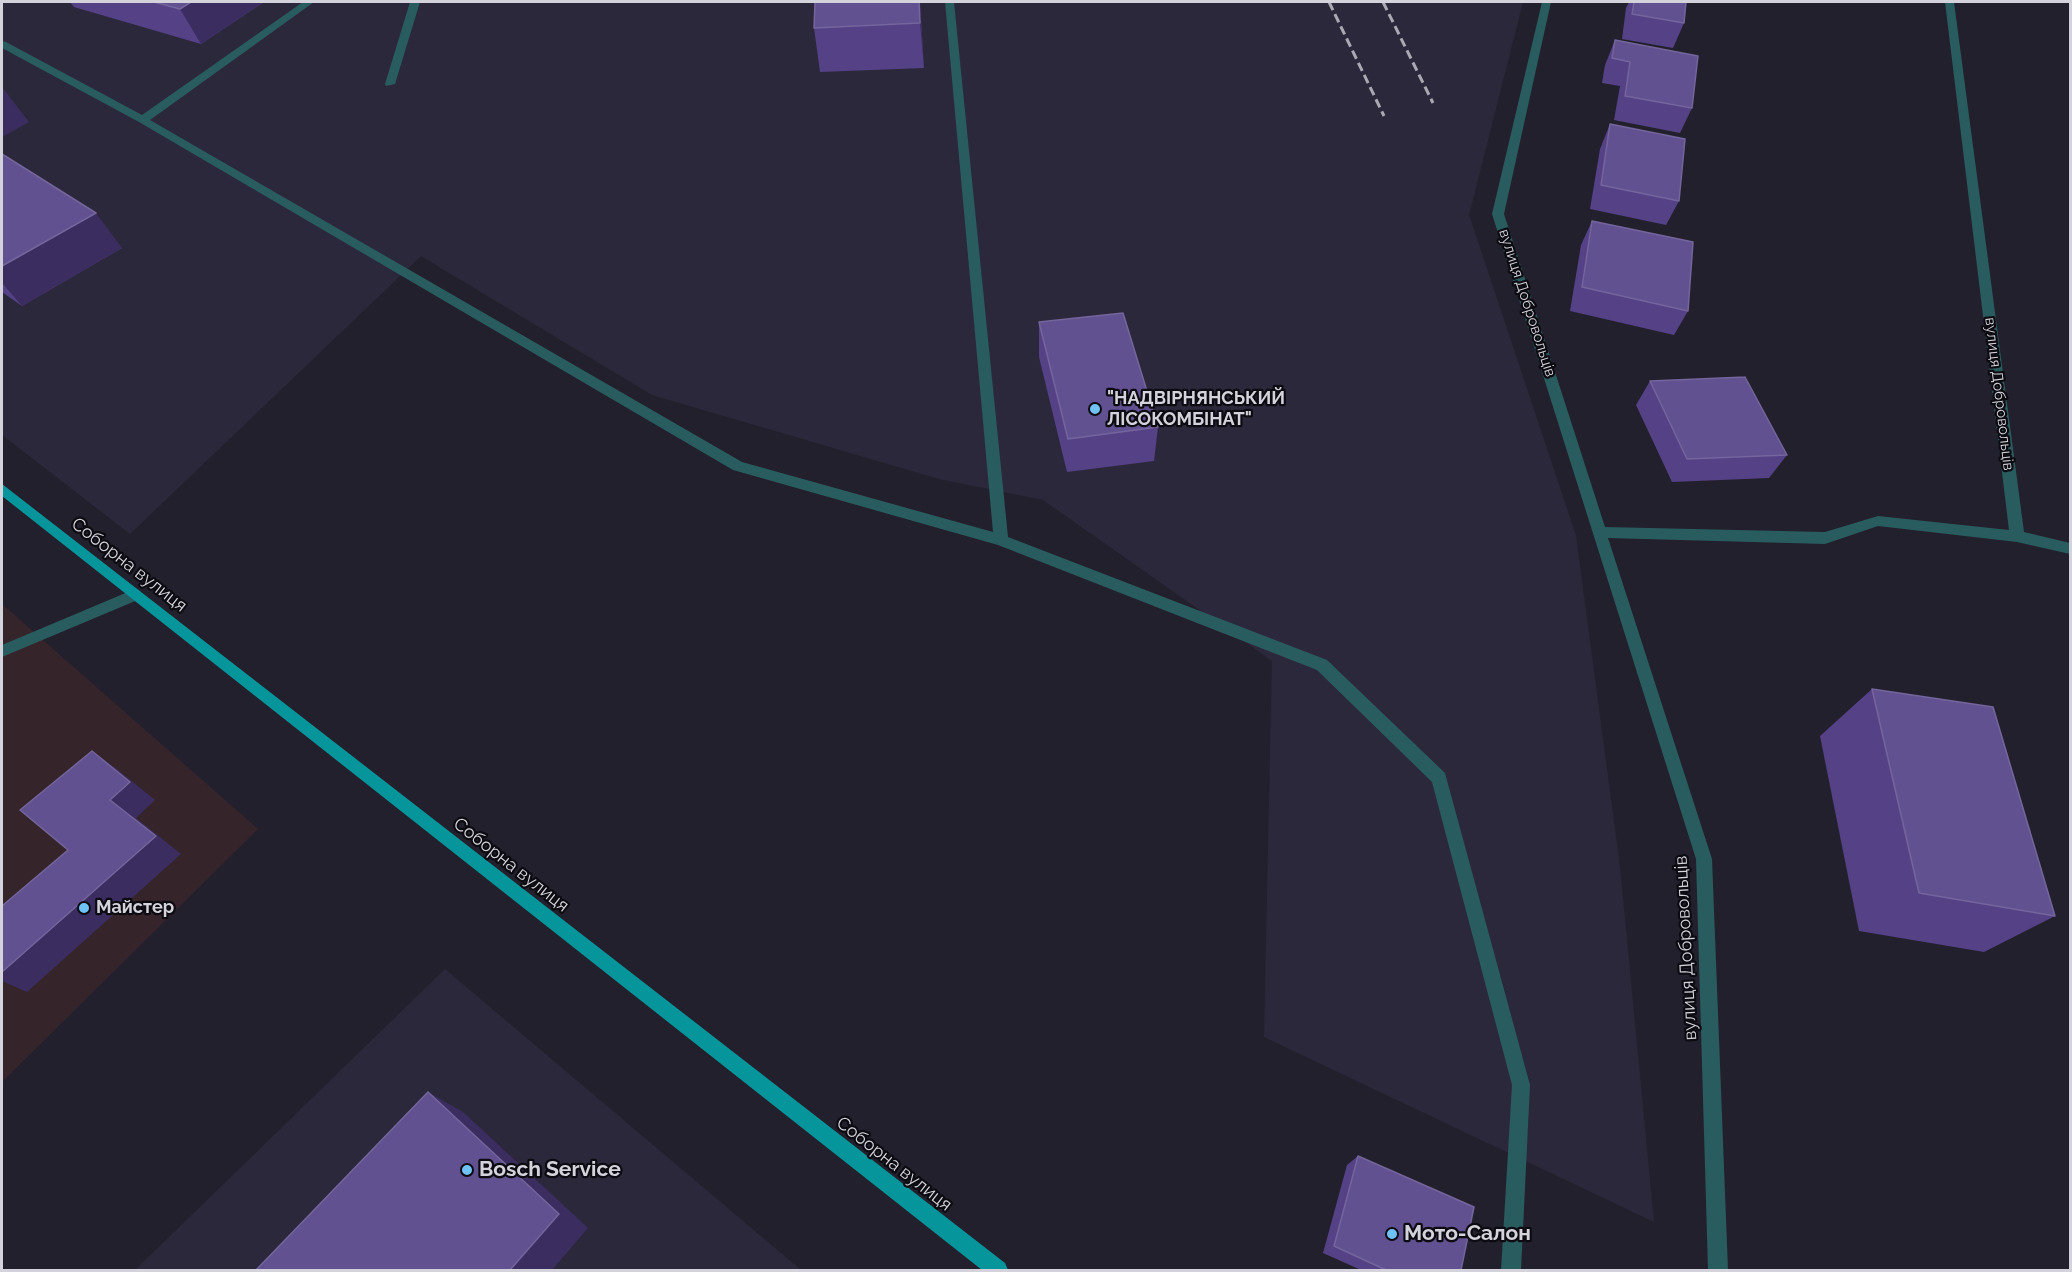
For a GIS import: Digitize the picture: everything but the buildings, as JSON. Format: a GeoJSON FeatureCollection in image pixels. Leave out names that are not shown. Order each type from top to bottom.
{"type":"FeatureCollection","features":[{"type":"Feature","properties":{"kind":"main road","name":"Соборна вулиця"},"geometry":{"type":"LineString","coordinates":[[2,489],[998,1270]]}},
{"type":"Feature","properties":{"kind":"street"},"geometry":{"type":"LineString","coordinates":[[143,120],[309,2]]}},
{"type":"Feature","properties":{"kind":"street"},"geometry":{"type":"LineString","coordinates":[[390,84],[415,2]]}},
{"type":"Feature","properties":{"kind":"street"},"geometry":{"type":"LineString","coordinates":[[950,2],[1001,540]]}},
{"type":"Feature","properties":{"kind":"street","name":"вулиця Добровольців"},"geometry":{"type":"LineString","coordinates":[[1546,2],[1498,214],[1704,859],[1718,1270]]}},
{"type":"Feature","properties":{"kind":"street","name":"вулиця Добровольців"},"geometry":{"type":"LineString","coordinates":[[1950,2],[2017,536]]}},
{"type":"Feature","properties":{"kind":"street"},"geometry":{"type":"LineString","coordinates":[[2,45],[143,120],[738,466],[1001,540],[1322,665],[1439,778],[1521,1085],[1511,1270]]}},
{"type":"Feature","properties":{"kind":"street"},"geometry":{"type":"LineString","coordinates":[[1601,532],[1825,538],[1878,521],[2017,536],[2070,548]]}},
{"type":"Feature","properties":{"kind":"street"},"geometry":{"type":"LineString","coordinates":[[2,651],[135,595]]}},
{"type":"Feature","properties":{"kind":"shaded area"},"geometry":{"type":"Polygon","coordinates":[[[2,2],[1523,2],[1469,215],[1576,536],[1620,867],[1654,1222],[1264,1037],[1272,661],[1043,500],[939,479],[652,395],[421,256],[130,534],[2,435],[2,2]]]}},
{"type":"Feature","properties":{"kind":"shaded area"},"geometry":{"type":"Polygon","coordinates":[[[2,604],[258,829],[2,1082],[2,604]]]}},
{"type":"Feature","properties":{"kind":"shaded area"},"geometry":{"type":"Polygon","coordinates":[[[445,969],[801,1270],[135,1270],[445,969]]]}},
{"type":"Feature","properties":{"kind":"railway"},"geometry":{"type":"LineString","coordinates":[[1329,2],[1384,116]]}},
{"type":"Feature","properties":{"kind":"railway"},"geometry":{"type":"LineString","coordinates":[[1383,2],[1433,103]]}},
{"type":"Feature","properties":{"kind":"place","name":"\"НАДВІРНЯНСЬКИЙ ЛІСОКОМБІНАТ\""},"geometry":{"type":"Point","coordinates":[1095,409]}},
{"type":"Feature","properties":{"kind":"place","name":"Майстер"},"geometry":{"type":"Point","coordinates":[84,908]}},
{"type":"Feature","properties":{"kind":"place","name":"Bosch Service"},"geometry":{"type":"Point","coordinates":[467,1170]}},
{"type":"Feature","properties":{"kind":"place","name":"Мото-Салон"},"geometry":{"type":"Point","coordinates":[1392,1234]}}]}
